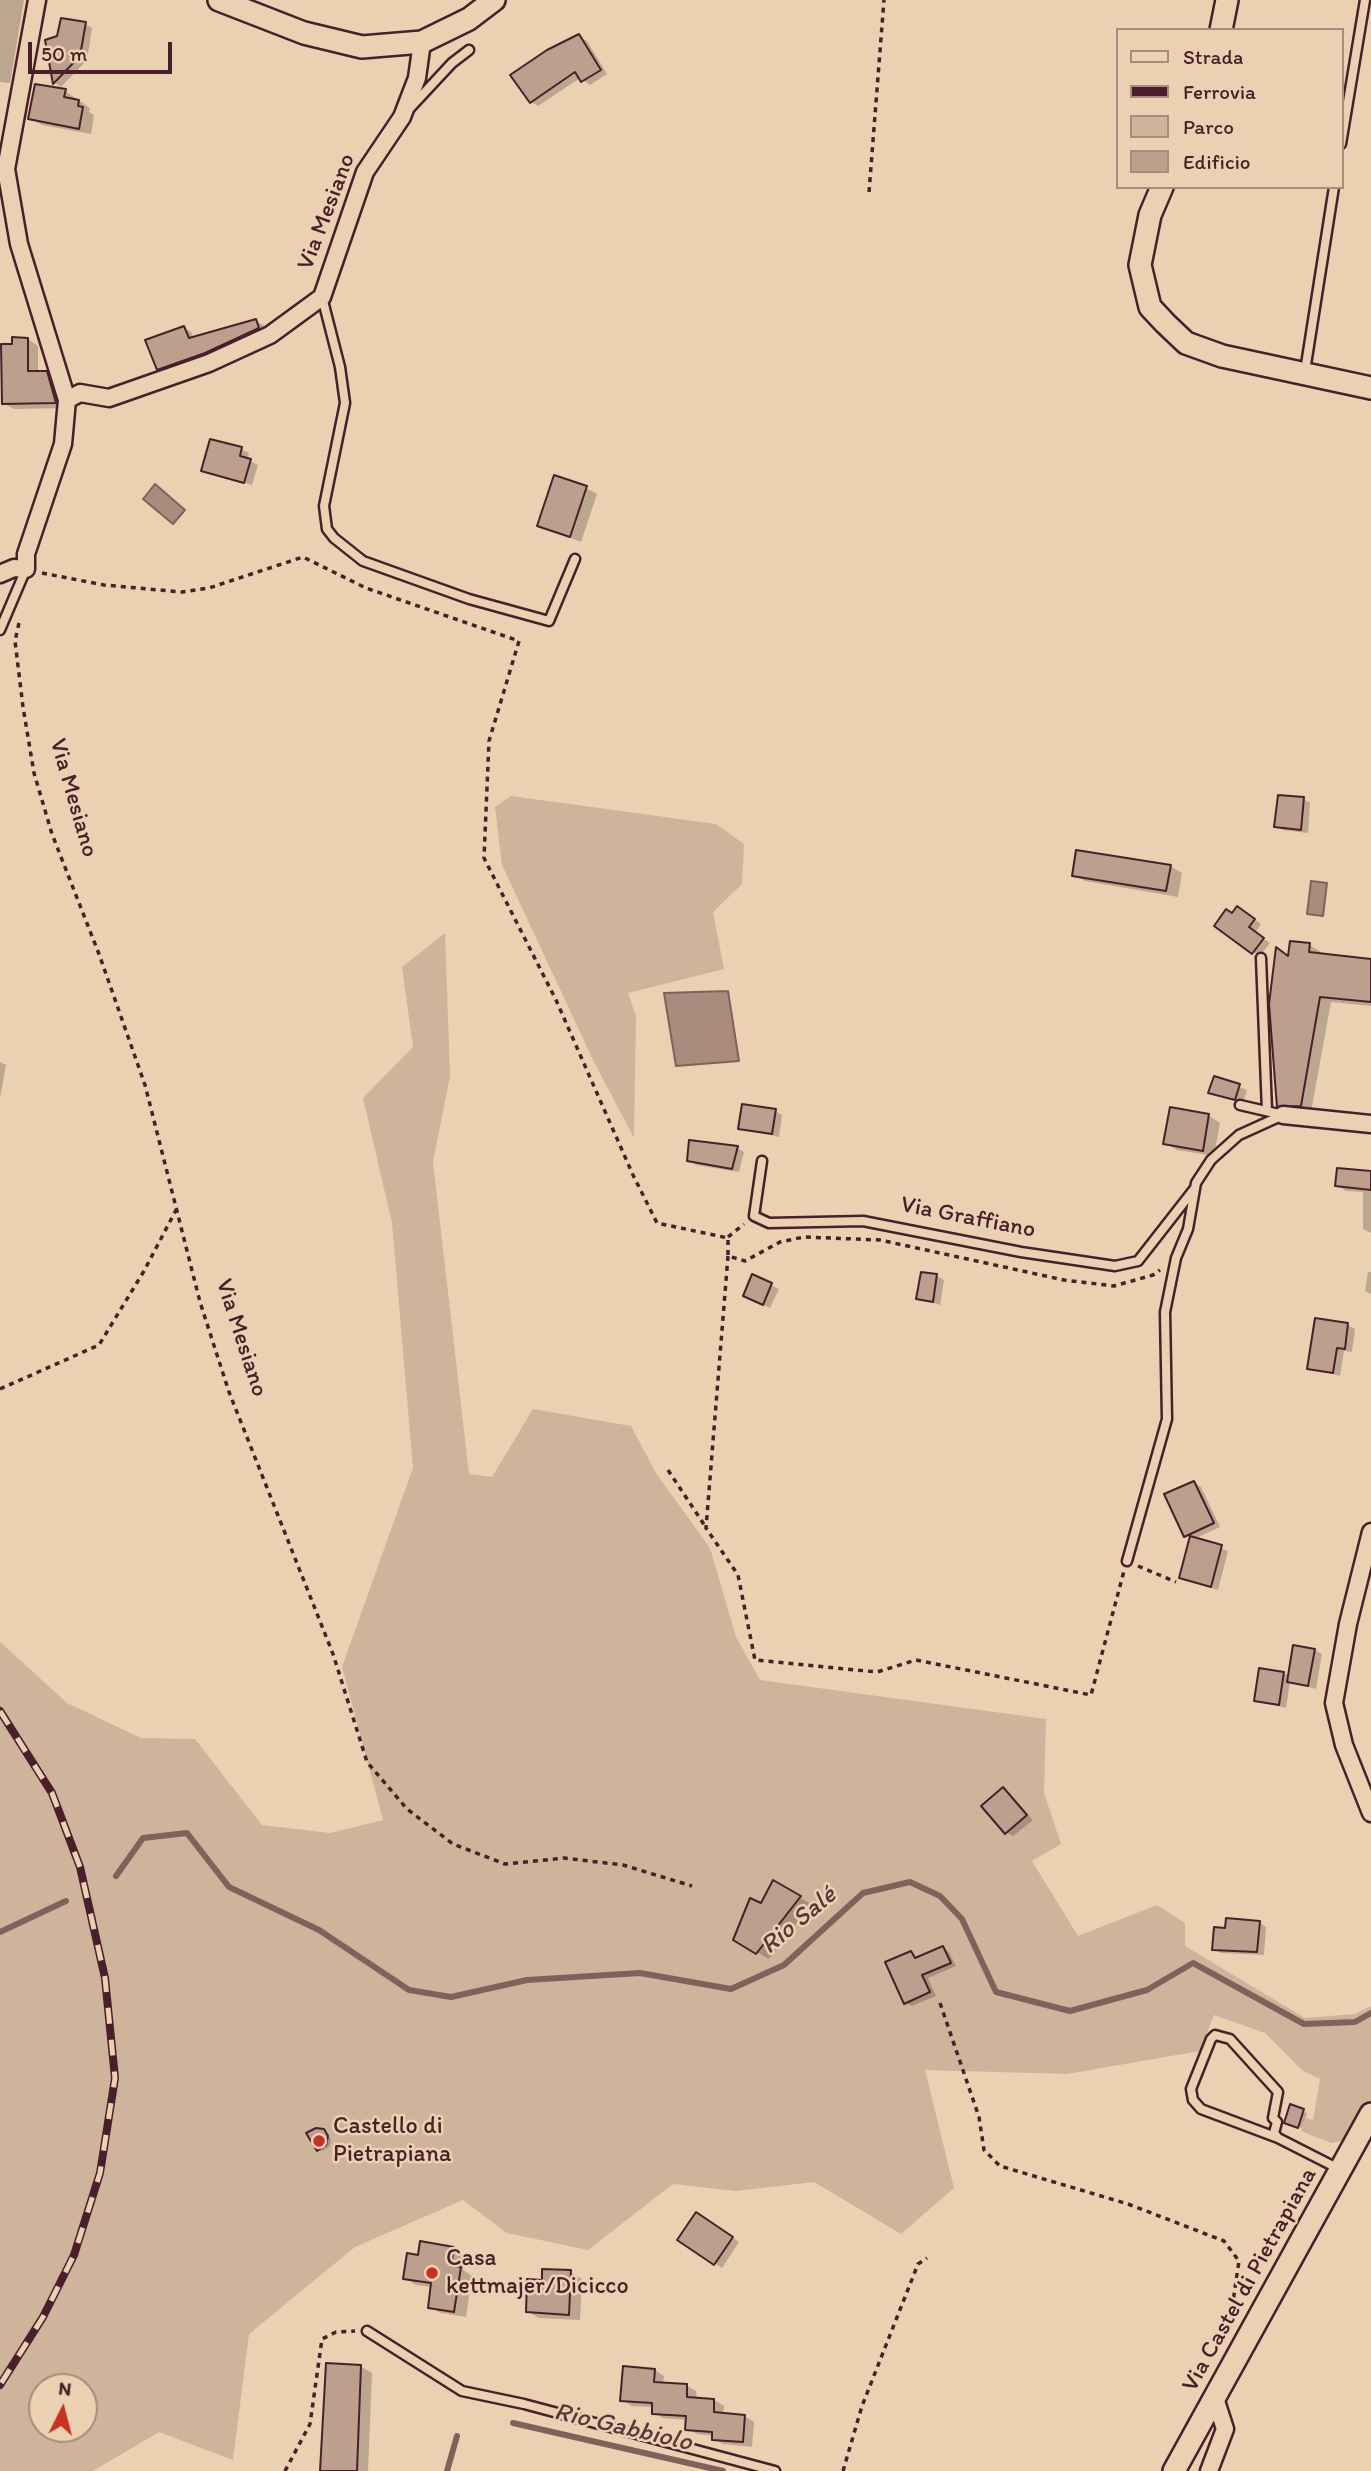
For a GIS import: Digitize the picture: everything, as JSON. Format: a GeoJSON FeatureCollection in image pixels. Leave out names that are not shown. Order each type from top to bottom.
{"type":"FeatureCollection","features":[{"type":"Feature","properties":{"kind":"main road"},"geometry":{"type":"LineString","coordinates":[[219,0],[304,33],[362,47],[422,42],[469,19],[494,0]]}},
{"type":"Feature","properties":{"kind":"main road"},"geometry":{"type":"LineString","coordinates":[[1221,28],[1227,0]]}},
{"type":"Feature","properties":{"kind":"main road"},"geometry":{"type":"LineString","coordinates":[[1161,189],[1150,215],[1140,265],[1150,307],[1186,343],[1223,356],[1371,388]]}},
{"type":"Feature","properties":{"kind":"main road","name":"Via Castel di Pietrapiana"},"geometry":{"type":"LineString","coordinates":[[1174,2471],[1371,2114]]}},
{"type":"Feature","properties":{"kind":"street"},"geometry":{"type":"LineString","coordinates":[[0,574],[14,568],[26,569],[26,554],[63,444],[67,400],[19,244],[6,169],[37,0]]}},
{"type":"Feature","properties":{"kind":"street","name":"Via Mesiano"},"geometry":{"type":"LineString","coordinates":[[67,400],[79,393],[109,398],[209,363],[270,335],[322,297],[365,172],[402,117],[417,78],[422,42]]}},
{"type":"Feature","properties":{"kind":"street"},"geometry":{"type":"LineString","coordinates":[[1275,1113],[1371,1124]]}},
{"type":"Feature","properties":{"kind":"street"},"geometry":{"type":"LineString","coordinates":[[1371,1532],[1348,1624],[1334,1703],[1343,1745],[1371,1812]]}},
{"type":"Feature","properties":{"kind":"street"},"geometry":{"type":"LineString","coordinates":[[1209,2471],[1225,2429],[1215,2398]]}},
{"type":"Feature","properties":{"kind":"lane"},"geometry":{"type":"LineString","coordinates":[[1343,132],[1365,0]]}},
{"type":"Feature","properties":{"kind":"lane"},"geometry":{"type":"LineString","coordinates":[[402,117],[452,64],[469,50]]}},
{"type":"Feature","properties":{"kind":"lane"},"geometry":{"type":"LineString","coordinates":[[1304,374],[1334,189]]}},
{"type":"Feature","properties":{"kind":"lane"},"geometry":{"type":"LineString","coordinates":[[322,297],[340,367],[345,403],[324,506],[327,529],[334,538],[363,561],[469,599],[549,621],[575,559]]}},
{"type":"Feature","properties":{"kind":"lane"},"geometry":{"type":"LineString","coordinates":[[0,630],[26,569]]}},
{"type":"Feature","properties":{"kind":"lane"},"geometry":{"type":"LineString","coordinates":[[1240,1105],[1275,1113],[1261,958]]}},
{"type":"Feature","properties":{"kind":"lane","name":"Via Graffiano"},"geometry":{"type":"LineString","coordinates":[[754,1216],[769,1223],[863,1221],[1021,1252],[1115,1266],[1138,1261],[1195,1188],[1211,1160],[1239,1135],[1275,1113]]}},
{"type":"Feature","properties":{"kind":"lane"},"geometry":{"type":"LineString","coordinates":[[754,1216],[762,1161]]}},
{"type":"Feature","properties":{"kind":"lane","name":"Via Graffiano"},"geometry":{"type":"LineString","coordinates":[[1126,1561],[1167,1419],[1165,1312],[1175,1258],[1188,1229],[1195,1188]]}},
{"type":"Feature","properties":{"kind":"lane"},"geometry":{"type":"LineString","coordinates":[[1278,2138],[1274,2133],[1277,2122],[1273,2118],[1278,2092],[1230,2039],[1215,2035],[1210,2039],[1191,2089],[1193,2100],[1201,2109],[1278,2138],[1340,2170]]}},
{"type":"Feature","properties":{"kind":"lane"},"geometry":{"type":"LineString","coordinates":[[367,2331],[462,2391],[524,2404],[775,2471]]}},
{"type":"Feature","properties":{"kind":"path"},"geometry":{"type":"LineString","coordinates":[[869,192],[884,0]]}},
{"type":"Feature","properties":{"kind":"path"},"geometry":{"type":"LineString","coordinates":[[26,569],[104,585],[182,592],[209,588],[303,557],[366,588],[519,641],[489,741],[484,858],[556,1000],[657,1223],[728,1237]]}},
{"type":"Feature","properties":{"kind":"path","name":"Via Mesiano"},"geometry":{"type":"LineString","coordinates":[[20,618],[15,642],[34,773],[52,834],[99,954],[145,1085],[201,1302],[229,1392],[333,1654],[367,1762],[407,1809],[453,1844],[505,1864],[564,1858],[622,1865],[692,1886]]}},
{"type":"Feature","properties":{"kind":"path"},"geometry":{"type":"LineString","coordinates":[[0,1389],[99,1345],[144,1271],[177,1208]]}},
{"type":"Feature","properties":{"kind":"path"},"geometry":{"type":"LineString","coordinates":[[728,1237],[754,1216]]}},
{"type":"Feature","properties":{"kind":"path"},"geometry":{"type":"LineString","coordinates":[[706,1528],[728,1237]]}},
{"type":"Feature","properties":{"kind":"path"},"geometry":{"type":"LineString","coordinates":[[728,1256],[745,1261],[780,1242],[804,1237],[880,1240],[1064,1280],[1114,1286],[1153,1275],[1175,1258]]}},
{"type":"Feature","properties":{"kind":"path"},"geometry":{"type":"LineString","coordinates":[[668,1470],[738,1575],[755,1660],[877,1672],[916,1660],[1091,1695],[1126,1561],[1176,1582]]}},
{"type":"Feature","properties":{"kind":"path"},"geometry":{"type":"LineString","coordinates":[[940,2003],[979,2117],[984,2150],[1000,2166],[1128,2204],[1224,2241],[1239,2261],[1228,2337],[1235,2361]]}},
{"type":"Feature","properties":{"kind":"path"},"geometry":{"type":"LineString","coordinates":[[843,2471],[862,2406],[918,2264],[927,2258]]}},
{"type":"Feature","properties":{"kind":"path"},"geometry":{"type":"LineString","coordinates":[[285,2471],[310,2424],[322,2339],[336,2332],[367,2331]]}},
{"type":"Feature","properties":{"kind":"green space"},"geometry":{"type":"Polygon","coordinates":[[[511,796],[716,824],[744,844],[742,884],[713,912],[724,969],[628,993],[636,1016],[634,1138],[593,1060],[502,865],[495,807],[511,796]]]}},
{"type":"Feature","properties":{"kind":"green space"},"geometry":{"type":"Polygon","coordinates":[[[445,933],[450,1076],[433,1162],[469,1474],[492,1477],[533,1409],[631,1426],[656,1473],[710,1548],[736,1637],[760,1680],[1046,1719],[1044,1793],[1061,1844],[1032,1861],[1078,1936],[1157,1905],[1185,1923],[1185,1946],[1305,2018],[1355,2014],[1371,2006],[1371,2104],[1352,2139],[1331,2143],[1301,2131],[1306,2118],[1313,2120],[1320,2079],[1302,2070],[1265,2033],[1214,2015],[1200,2051],[1067,2074],[925,2070],[954,2188],[901,2234],[814,2182],[736,2191],[673,2184],[588,2250],[507,2233],[463,2200],[355,2247],[249,2334],[233,2460],[159,2432],[93,2471],[0,2471],[0,1642],[67,1703],[141,1738],[195,1739],[262,1825],[330,1833],[383,1820],[342,1667],[413,1468],[392,1223],[363,1098],[413,1047],[402,967],[445,933]]]}},
{"type":"Feature","properties":{"kind":"shaded area"},"geometry":{"type":"Polygon","coordinates":[[[155,484],[185,510],[173,524],[143,499],[155,484]]]}},
{"type":"Feature","properties":{"kind":"shaded area"},"geometry":{"type":"Polygon","coordinates":[[[1311,881],[1327,883],[1323,916],[1307,914],[1311,881]]]}},
{"type":"Feature","properties":{"kind":"shaded area"},"geometry":{"type":"Polygon","coordinates":[[[728,991],[739,1061],[676,1066],[664,993],[728,991]]]}},
{"type":"Feature","properties":{"kind":"building"},"geometry":{"type":"Polygon","coordinates":[[[61,18],[86,22],[80,56],[53,84],[45,40],[57,36],[61,18]]]}},
{"type":"Feature","properties":{"kind":"building"},"geometry":{"type":"Polygon","coordinates":[[[579,34],[601,70],[581,82],[575,72],[530,103],[510,75],[547,50],[579,34]]]}},
{"type":"Feature","properties":{"kind":"building"},"geometry":{"type":"Polygon","coordinates":[[[35,84],[66,89],[64,97],[79,100],[78,106],[83,107],[79,129],[28,119],[35,84]]]}},
{"type":"Feature","properties":{"kind":"building"},"geometry":{"type":"Polygon","coordinates":[[[256,319],[259,328],[205,353],[157,370],[145,340],[184,326],[189,338],[256,319]]]}},
{"type":"Feature","properties":{"kind":"building"},"geometry":{"type":"Polygon","coordinates":[[[12,337],[28,338],[28,371],[47,371],[56,403],[2,404],[1,344],[12,344],[12,337]]]}},
{"type":"Feature","properties":{"kind":"building"},"geometry":{"type":"Polygon","coordinates":[[[210,439],[242,447],[240,456],[251,459],[244,483],[201,471],[210,439]]]}},
{"type":"Feature","properties":{"kind":"building"},"geometry":{"type":"Polygon","coordinates":[[[554,475],[587,486],[570,537],[537,526],[554,475]]]}},
{"type":"Feature","properties":{"kind":"building"},"geometry":{"type":"Polygon","coordinates":[[[1278,795],[1304,797],[1301,830],[1274,827],[1278,795]]]}},
{"type":"Feature","properties":{"kind":"building"},"geometry":{"type":"Polygon","coordinates":[[[1076,850],[1171,865],[1166,891],[1072,876],[1076,850]]]}},
{"type":"Feature","properties":{"kind":"building"},"geometry":{"type":"Polygon","coordinates":[[[1237,906],[1255,919],[1249,927],[1264,938],[1252,954],[1214,926],[1226,909],[1232,913],[1237,906]]]}},
{"type":"Feature","properties":{"kind":"building"},"geometry":{"type":"Polygon","coordinates":[[[1290,941],[1310,943],[1309,952],[1371,959],[1371,1002],[1320,997],[1301,1106],[1277,1107],[1269,1004],[1276,947],[1288,956],[1290,941]]]}},
{"type":"Feature","properties":{"kind":"building"},"geometry":{"type":"Polygon","coordinates":[[[1214,1076],[1240,1084],[1235,1100],[1208,1093],[1214,1076]]]}},
{"type":"Feature","properties":{"kind":"building"},"geometry":{"type":"Polygon","coordinates":[[[742,1104],[776,1109],[772,1134],[738,1129],[742,1104]]]}},
{"type":"Feature","properties":{"kind":"building"},"geometry":{"type":"Polygon","coordinates":[[[1170,1107],[1209,1114],[1203,1151],[1163,1144],[1170,1107]]]}},
{"type":"Feature","properties":{"kind":"building"},"geometry":{"type":"Polygon","coordinates":[[[689,1140],[738,1146],[732,1169],[687,1161],[689,1140]]]}},
{"type":"Feature","properties":{"kind":"building"},"geometry":{"type":"Polygon","coordinates":[[[1337,1168],[1371,1171],[1371,1190],[1335,1186],[1337,1168]]]}},
{"type":"Feature","properties":{"kind":"building"},"geometry":{"type":"Polygon","coordinates":[[[921,1272],[937,1274],[933,1302],[916,1299],[921,1272]]]}},
{"type":"Feature","properties":{"kind":"building"},"geometry":{"type":"Polygon","coordinates":[[[752,1274],[772,1283],[763,1305],[743,1296],[752,1274]]]}},
{"type":"Feature","properties":{"kind":"building"},"geometry":{"type":"Polygon","coordinates":[[[1315,1318],[1348,1323],[1345,1349],[1337,1348],[1333,1373],[1307,1369],[1315,1318]]]}},
{"type":"Feature","properties":{"kind":"building"},"geometry":{"type":"Polygon","coordinates":[[[1194,1481],[1214,1523],[1184,1537],[1164,1494],[1194,1481]]]}},
{"type":"Feature","properties":{"kind":"building"},"geometry":{"type":"Polygon","coordinates":[[[1190,1536],[1222,1545],[1211,1587],[1179,1578],[1190,1536]]]}},
{"type":"Feature","properties":{"kind":"building"},"geometry":{"type":"Polygon","coordinates":[[[1293,1645],[1315,1649],[1308,1686],[1287,1682],[1293,1645]]]}},
{"type":"Feature","properties":{"kind":"building"},"geometry":{"type":"Polygon","coordinates":[[[1259,1668],[1284,1672],[1279,1705],[1254,1701],[1259,1668]]]}},
{"type":"Feature","properties":{"kind":"building"},"geometry":{"type":"Polygon","coordinates":[[[1003,1787],[1027,1815],[1005,1834],[981,1806],[1003,1787]]]}},
{"type":"Feature","properties":{"kind":"building"},"geometry":{"type":"Polygon","coordinates":[[[773,1880],[801,1896],[756,1954],[733,1940],[750,1898],[761,1903],[773,1880]]]}},
{"type":"Feature","properties":{"kind":"building"},"geometry":{"type":"Polygon","coordinates":[[[1226,1918],[1260,1921],[1257,1952],[1212,1950],[1214,1927],[1225,1928],[1226,1918]]]}},
{"type":"Feature","properties":{"kind":"building"},"geometry":{"type":"Polygon","coordinates":[[[943,1946],[951,1963],[922,1975],[930,1992],[904,2004],[885,1962],[911,1951],[915,1958],[943,1946]]]}},
{"type":"Feature","properties":{"kind":"building"},"geometry":{"type":"Polygon","coordinates":[[[1290,2104],[1304,2109],[1298,2128],[1284,2123],[1290,2104]]]}},
{"type":"Feature","properties":{"kind":"building","name":"Castello di Pietrapiana"},"geometry":{"type":"Polygon","coordinates":[[[316,2128],[324,2129],[328,2136],[326,2145],[317,2151],[306,2133],[316,2128]]]}},
{"type":"Feature","properties":{"kind":"building"},"geometry":{"type":"Polygon","coordinates":[[[696,2212],[733,2237],[714,2265],[677,2240],[696,2212]]]}},
{"type":"Feature","properties":{"kind":"building","name":"Casa kettmajer/Dicicco"},"geometry":{"type":"Polygon","coordinates":[[[420,2241],[454,2247],[451,2266],[461,2267],[454,2312],[428,2308],[431,2283],[403,2279],[407,2253],[418,2255],[420,2241]]]}},
{"type":"Feature","properties":{"kind":"building"},"geometry":{"type":"Polygon","coordinates":[[[542,2269],[571,2270],[569,2315],[526,2312],[527,2279],[542,2280],[542,2269]]]}},
{"type":"Feature","properties":{"kind":"building"},"geometry":{"type":"Polygon","coordinates":[[[326,2363],[361,2365],[357,2471],[320,2471],[326,2363]]]}},
{"type":"Feature","properties":{"kind":"building"},"geometry":{"type":"Polygon","coordinates":[[[623,2366],[655,2369],[654,2382],[687,2384],[687,2397],[714,2399],[714,2412],[745,2415],[743,2442],[712,2440],[712,2432],[685,2430],[686,2416],[652,2414],[652,2403],[620,2401],[623,2366]]]}},
{"type":"Feature","properties":{"kind":"waterway","name":"Rio Salé"},"geometry":{"type":"LineString","coordinates":[[116,1876],[143,1838],[187,1833],[229,1887],[319,1930],[409,1990],[451,1997],[527,1980],[640,1973],[731,1989],[784,1965],[863,1893],[910,1882],[940,1896],[962,1919],[996,1992],[1070,2011],[1147,1990],[1193,1963],[1304,2024],[1355,2022],[1371,2013]]}},
{"type":"Feature","properties":{"kind":"waterway","name":"Rio Salé"},"geometry":{"type":"LineString","coordinates":[[0,1932],[66,1901]]}},
{"type":"Feature","properties":{"kind":"waterway","name":"Rio Gabbiolo"},"geometry":{"type":"LineString","coordinates":[[513,2423],[723,2471]]}},
{"type":"Feature","properties":{"kind":"waterway","name":"Rio Gabbiolo"},"geometry":{"type":"LineString","coordinates":[[447,2471],[457,2436]]}},
{"type":"Feature","properties":{"kind":"railway"},"geometry":{"type":"LineString","coordinates":[[0,1711],[52,1793],[80,1867],[105,1978],[115,2078],[100,2173],[74,2255],[43,2317],[0,2385]]}},
{"type":"Feature","properties":{"kind":"place","name":"Castello di Pietrapiana"},"geometry":{"type":"Point","coordinates":[319,2141]}},
{"type":"Feature","properties":{"kind":"place","name":"Casa kettmajer/Dicicco"},"geometry":{"type":"Point","coordinates":[432,2273]}}]}
